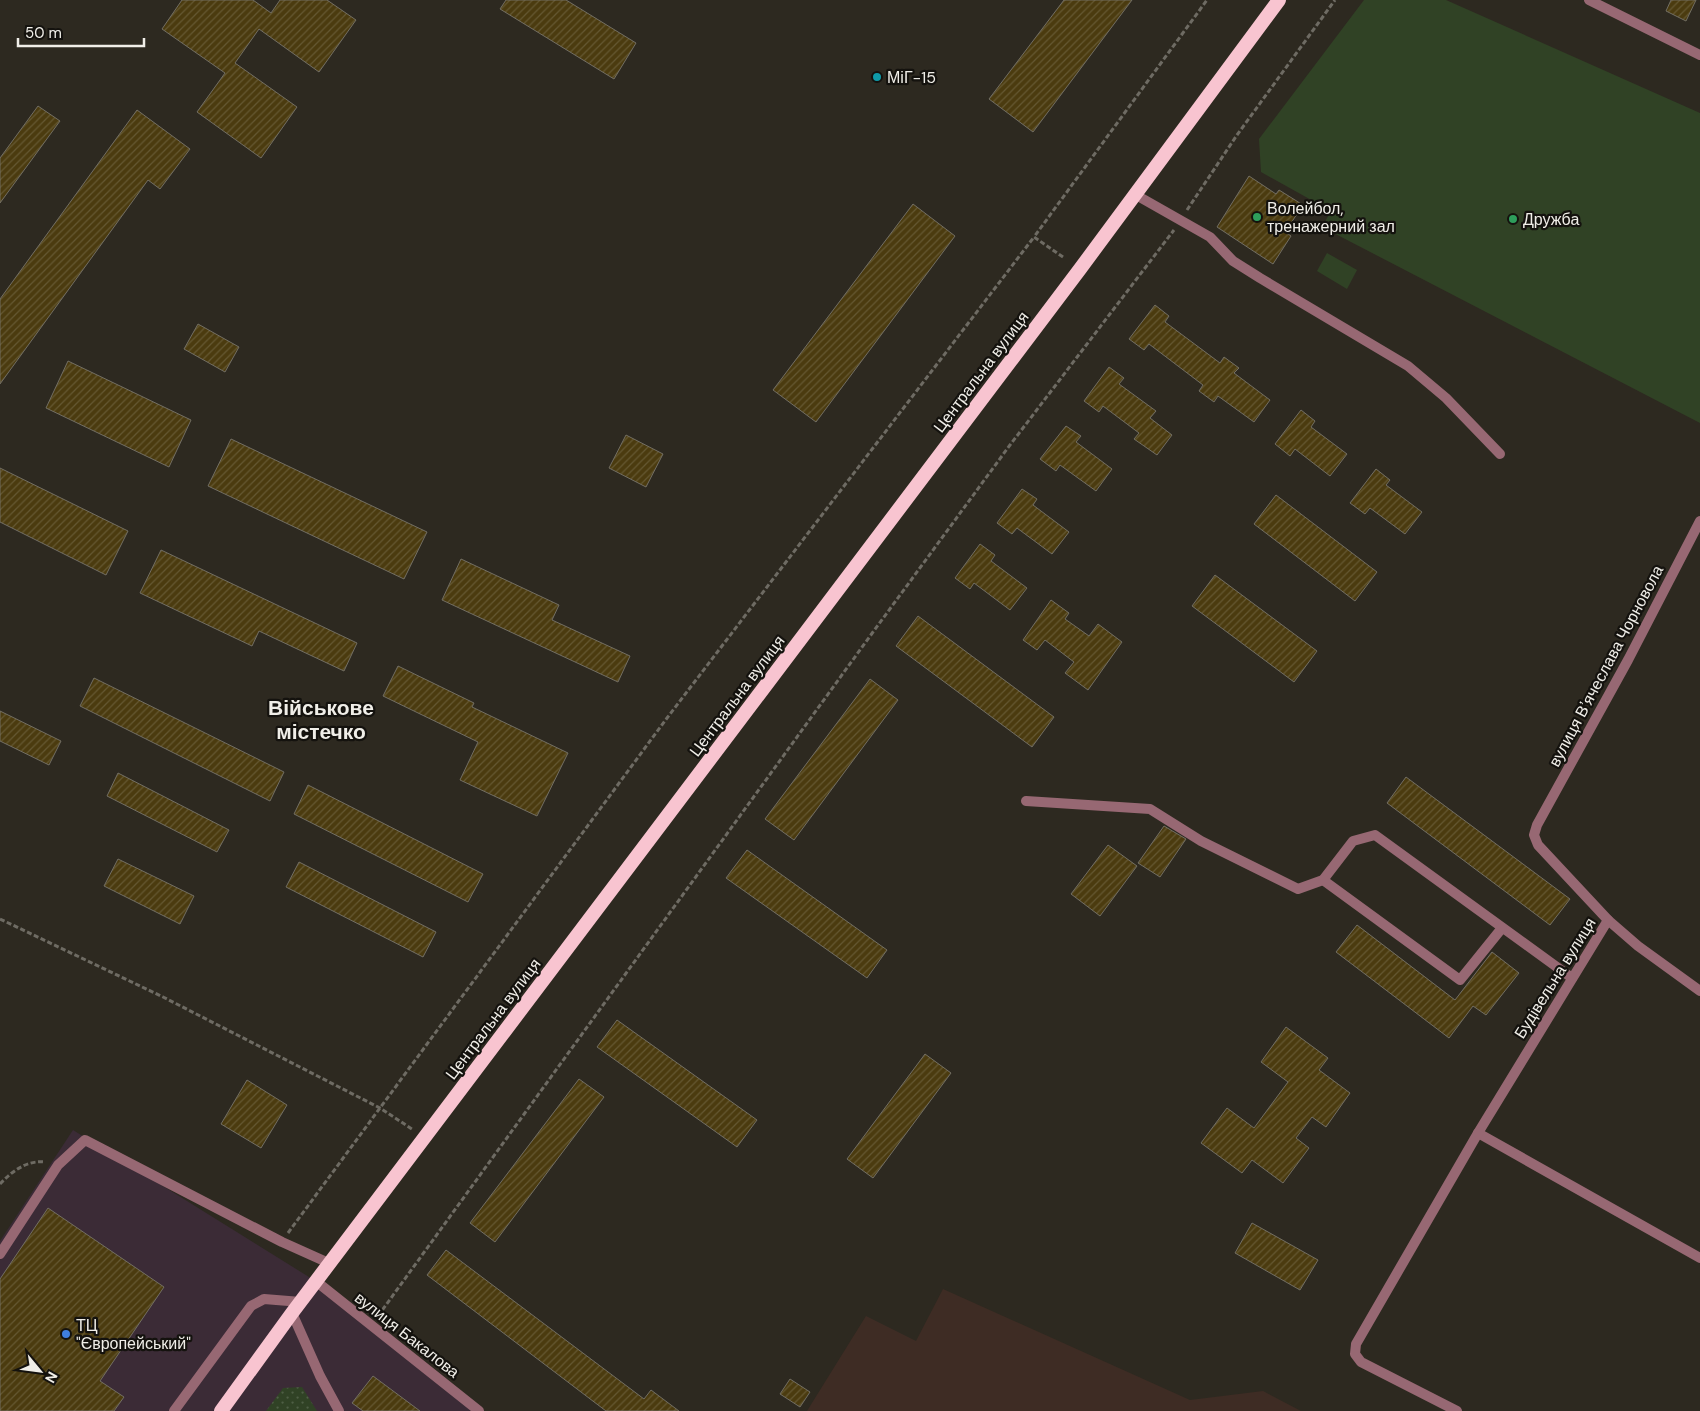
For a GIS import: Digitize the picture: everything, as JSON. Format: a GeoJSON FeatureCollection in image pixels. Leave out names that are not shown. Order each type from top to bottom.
{"type":"FeatureCollection","features":[{"type":"Feature","properties":{"kind":"highway","name":"Центральна вулиця"},"geometry":{"type":"LineString","coordinates":[[221,1411],[1136,195],[1279,0]]}},
{"type":"Feature","properties":{"kind":"street"},"geometry":{"type":"LineString","coordinates":[[1589,0],[1700,55]]}},
{"type":"Feature","properties":{"kind":"street"},"geometry":{"type":"LineString","coordinates":[[1136,195],[1210,237],[1233,261],[1247,270],[1408,366],[1446,398],[1500,454]]}},
{"type":"Feature","properties":{"kind":"street","name":"вулиця Вʼячеслава Чорновола"},"geometry":{"type":"LineString","coordinates":[[1536,825],[1628,660],[1700,520]]}},
{"type":"Feature","properties":{"kind":"street"},"geometry":{"type":"LineString","coordinates":[[1026,801],[1150,809],[1200,841],[1298,889],[1323,880],[1353,841],[1375,834],[1572,978]]}},
{"type":"Feature","properties":{"kind":"street","name":"Будівельна вулиця"},"geometry":{"type":"LineString","coordinates":[[1457,1411],[1361,1362],[1355,1354],[1356,1344],[1478,1133],[1608,920],[1538,845],[1534,835],[1536,825]]}},
{"type":"Feature","properties":{"kind":"street"},"geometry":{"type":"LineString","coordinates":[[1323,880],[1460,980],[1502,928]]}},
{"type":"Feature","properties":{"kind":"street"},"geometry":{"type":"LineString","coordinates":[[1608,920],[1638,946],[1700,991]]}},
{"type":"Feature","properties":{"kind":"street"},"geometry":{"type":"LineString","coordinates":[[1478,1133],[1700,1258]]}},
{"type":"Feature","properties":{"kind":"street"},"geometry":{"type":"LineString","coordinates":[[0,1254],[58,1165],[84,1140],[282,1242],[331,1264]]}},
{"type":"Feature","properties":{"kind":"street","name":"вулиця Бакалова"},"geometry":{"type":"LineString","coordinates":[[317,1282],[479,1411]]}},
{"type":"Feature","properties":{"kind":"street"},"geometry":{"type":"LineString","coordinates":[[174,1411],[250,1306],[264,1300],[297,1308],[320,1376],[339,1411]]}},
{"type":"Feature","properties":{"kind":"path"},"geometry":{"type":"LineString","coordinates":[[282,1242],[667,718],[1034,237],[1207,0]]}},
{"type":"Feature","properties":{"kind":"path"},"geometry":{"type":"LineString","coordinates":[[371,1326],[873,632],[1010,445],[1181,220],[1237,135],[1334,0]]}},
{"type":"Feature","properties":{"kind":"path"},"geometry":{"type":"LineString","coordinates":[[1034,237],[1063,258]]}},
{"type":"Feature","properties":{"kind":"path"},"geometry":{"type":"LineString","coordinates":[[0,919],[163,997],[380,1108],[425,1138]]}},
{"type":"Feature","properties":{"kind":"path"},"geometry":{"type":"LineString","coordinates":[[0,1184],[19,1168],[31,1162],[58,1165]]}},
{"type":"Feature","properties":{"kind":"shaded area"},"geometry":{"type":"Polygon","coordinates":[[[73,1130],[317,1282],[479,1411],[0,1411],[0,1241],[73,1130]]]}},
{"type":"Feature","properties":{"kind":"shaded area"},"geometry":{"type":"Polygon","coordinates":[[[943,1289],[1190,1400],[1263,1391],[1301,1411],[807,1411],[866,1316],[916,1341],[943,1289]]]}},
{"type":"Feature","properties":{"kind":"green space","name":"Дружба"},"geometry":{"type":"Polygon","coordinates":[[[1364,0],[1446,0],[1700,113],[1700,423],[1322,227],[1331,211],[1261,172],[1259,139],[1364,0]]]}},
{"type":"Feature","properties":{"kind":"green space"},"geometry":{"type":"Polygon","coordinates":[[[1327,253],[1357,270],[1347,289],[1317,271],[1327,253]]]}},
{"type":"Feature","properties":{"kind":"green space"},"geometry":{"type":"Polygon","coordinates":[[[302,1387],[317,1411],[266,1411],[283,1388],[302,1387]]]}},
{"type":"Feature","properties":{"kind":"building"},"geometry":{"type":"Polygon","coordinates":[[[182,0],[253,0],[271,13],[280,0],[327,0],[356,20],[319,72],[259,29],[235,63],[297,107],[261,158],[197,112],[225,73],[162,29],[182,0]]]}},
{"type":"Feature","properties":{"kind":"building"},"geometry":{"type":"Polygon","coordinates":[[[506,0],[566,0],[636,43],[614,79],[500,9],[506,0]]]}},
{"type":"Feature","properties":{"kind":"building"},"geometry":{"type":"Polygon","coordinates":[[[1064,0],[1132,0],[1033,132],[989,99],[1064,0]]]}},
{"type":"Feature","properties":{"kind":"building"},"geometry":{"type":"Polygon","coordinates":[[[1671,0],[1696,0],[1686,21],[1666,11],[1671,0]]]}},
{"type":"Feature","properties":{"kind":"building"},"geometry":{"type":"Polygon","coordinates":[[[38,106],[60,121],[0,203],[0,158],[38,106]]]}},
{"type":"Feature","properties":{"kind":"building"},"geometry":{"type":"Polygon","coordinates":[[[137,110],[190,149],[160,189],[148,180],[0,384],[0,299],[137,110]]]}},
{"type":"Feature","properties":{"kind":"building"},"geometry":{"type":"Polygon","coordinates":[[[1249,176],[1276,194],[1279,190],[1303,205],[1285,232],[1291,236],[1273,264],[1217,227],[1249,176]]]}},
{"type":"Feature","properties":{"kind":"building"},"geometry":{"type":"Polygon","coordinates":[[[913,204],[955,236],[816,422],[773,390],[913,204]]]}},
{"type":"Feature","properties":{"kind":"building"},"geometry":{"type":"Polygon","coordinates":[[[1155,305],[1169,316],[1165,322],[1220,363],[1224,357],[1239,368],[1234,373],[1270,400],[1254,422],[1218,396],[1214,402],[1199,391],[1203,385],[1149,344],[1144,350],[1129,339],[1155,305]]]}},
{"type":"Feature","properties":{"kind":"building"},"geometry":{"type":"Polygon","coordinates":[[[198,324],[239,347],[225,372],[184,349],[198,324]]]}},
{"type":"Feature","properties":{"kind":"building"},"geometry":{"type":"Polygon","coordinates":[[[68,361],[191,420],[169,467],[46,408],[68,361]]]}},
{"type":"Feature","properties":{"kind":"building"},"geometry":{"type":"Polygon","coordinates":[[[1109,367],[1124,378],[1119,384],[1156,411],[1150,418],[1172,435],[1157,455],[1134,439],[1139,433],[1103,406],[1099,412],[1084,401],[1109,367]]]}},
{"type":"Feature","properties":{"kind":"building"},"geometry":{"type":"Polygon","coordinates":[[[1301,410],[1315,421],[1311,427],[1347,454],[1330,476],[1295,449],[1290,456],[1275,444],[1301,410]]]}},
{"type":"Feature","properties":{"kind":"building"},"geometry":{"type":"Polygon","coordinates":[[[1066,426],[1081,436],[1076,442],[1112,469],[1096,491],[1060,465],[1056,471],[1040,459],[1066,426]]]}},
{"type":"Feature","properties":{"kind":"building"},"geometry":{"type":"Polygon","coordinates":[[[626,435],[663,454],[646,487],[609,468],[626,435]]]}},
{"type":"Feature","properties":{"kind":"building"},"geometry":{"type":"Polygon","coordinates":[[[231,439],[427,532],[404,579],[208,486],[231,439]]]}},
{"type":"Feature","properties":{"kind":"building"},"geometry":{"type":"Polygon","coordinates":[[[0,468],[128,531],[106,575],[0,522],[0,468]]]}},
{"type":"Feature","properties":{"kind":"building"},"geometry":{"type":"Polygon","coordinates":[[[1376,469],[1390,480],[1386,485],[1422,512],[1405,534],[1370,508],[1365,514],[1350,503],[1376,469]]]}},
{"type":"Feature","properties":{"kind":"building"},"geometry":{"type":"Polygon","coordinates":[[[1022,489],[1037,499],[1033,505],[1069,532],[1052,554],[1017,528],[1012,534],[997,523],[1022,489]]]}},
{"type":"Feature","properties":{"kind":"building"},"geometry":{"type":"Polygon","coordinates":[[[1276,495],[1377,572],[1355,601],[1254,524],[1276,495]]]}},
{"type":"Feature","properties":{"kind":"building"},"geometry":{"type":"Polygon","coordinates":[[[980,544],[995,555],[991,561],[1027,588],[1010,610],[974,583],[970,589],[955,578],[980,544]]]}},
{"type":"Feature","properties":{"kind":"building"},"geometry":{"type":"Polygon","coordinates":[[[161,550],[357,643],[344,671],[259,631],[252,646],[140,593],[161,550]]]}},
{"type":"Feature","properties":{"kind":"building"},"geometry":{"type":"Polygon","coordinates":[[[461,559],[559,605],[552,620],[630,656],[618,682],[442,600],[461,559]]]}},
{"type":"Feature","properties":{"kind":"building"},"geometry":{"type":"Polygon","coordinates":[[[1215,575],[1317,651],[1294,682],[1192,606],[1215,575]]]}},
{"type":"Feature","properties":{"kind":"building"},"geometry":{"type":"Polygon","coordinates":[[[1051,600],[1069,613],[1065,619],[1089,636],[1098,624],[1122,642],[1088,690],[1065,673],[1074,662],[1045,640],[1037,650],[1023,640],[1051,600]]]}},
{"type":"Feature","properties":{"kind":"building"},"geometry":{"type":"Polygon","coordinates":[[[918,616],[1054,717],[1032,747],[896,646],[918,616]]]}},
{"type":"Feature","properties":{"kind":"building"},"geometry":{"type":"Polygon","coordinates":[[[398,666],[474,703],[472,707],[568,753],[537,816],[460,780],[478,742],[383,696],[398,666]]]}},
{"type":"Feature","properties":{"kind":"building"},"geometry":{"type":"Polygon","coordinates":[[[94,678],[284,772],[270,801],[80,706],[94,678]]]}},
{"type":"Feature","properties":{"kind":"building"},"geometry":{"type":"Polygon","coordinates":[[[870,679],[898,700],[794,840],[765,819],[870,679]]]}},
{"type":"Feature","properties":{"kind":"building"},"geometry":{"type":"Polygon","coordinates":[[[0,711],[61,741],[49,765],[0,741],[0,711]]]}},
{"type":"Feature","properties":{"kind":"building"},"geometry":{"type":"Polygon","coordinates":[[[118,773],[229,830],[217,852],[107,796],[118,773]]]}},
{"type":"Feature","properties":{"kind":"building"},"geometry":{"type":"Polygon","coordinates":[[[1406,777],[1570,899],[1550,925],[1387,803],[1406,777]]]}},
{"type":"Feature","properties":{"kind":"building"},"geometry":{"type":"Polygon","coordinates":[[[308,785],[483,874],[468,902],[294,814],[308,785]]]}},
{"type":"Feature","properties":{"kind":"building"},"geometry":{"type":"Polygon","coordinates":[[[1164,826],[1186,839],[1160,877],[1138,863],[1164,826]]]}},
{"type":"Feature","properties":{"kind":"building"},"geometry":{"type":"Polygon","coordinates":[[[1108,845],[1137,866],[1100,916],[1071,894],[1108,845]]]}},
{"type":"Feature","properties":{"kind":"building"},"geometry":{"type":"Polygon","coordinates":[[[747,850],[887,950],[867,978],[726,878],[747,850]]]}},
{"type":"Feature","properties":{"kind":"building"},"geometry":{"type":"Polygon","coordinates":[[[118,859],[194,896],[180,924],[104,886],[118,859]]]}},
{"type":"Feature","properties":{"kind":"building"},"geometry":{"type":"Polygon","coordinates":[[[299,862],[436,932],[423,957],[286,887],[299,862]]]}},
{"type":"Feature","properties":{"kind":"building"},"geometry":{"type":"Polygon","coordinates":[[[1357,925],[1455,1000],[1492,952],[1519,973],[1486,1015],[1473,1006],[1449,1038],[1336,952],[1357,925]]]}},
{"type":"Feature","properties":{"kind":"building"},"geometry":{"type":"Polygon","coordinates":[[[617,1020],[757,1120],[737,1147],[597,1047],[617,1020]]]}},
{"type":"Feature","properties":{"kind":"building"},"geometry":{"type":"Polygon","coordinates":[[[1286,1027],[1328,1058],[1319,1070],[1350,1093],[1326,1127],[1312,1117],[1296,1138],[1309,1148],[1283,1183],[1252,1160],[1242,1173],[1201,1143],[1227,1108],[1254,1128],[1288,1082],[1261,1062],[1286,1027]]]}},
{"type":"Feature","properties":{"kind":"building"},"geometry":{"type":"Polygon","coordinates":[[[925,1054],[951,1073],[873,1178],[847,1159],[925,1054]]]}},
{"type":"Feature","properties":{"kind":"building"},"geometry":{"type":"Polygon","coordinates":[[[579,1079],[604,1097],[495,1242],[470,1223],[579,1079]]]}},
{"type":"Feature","properties":{"kind":"building"},"geometry":{"type":"Polygon","coordinates":[[[247,1080],[287,1105],[261,1148],[221,1124],[247,1080]]]}},
{"type":"Feature","properties":{"kind":"building","name":"ТЦ \"Європейський\""},"geometry":{"type":"Polygon","coordinates":[[[48,1208],[164,1287],[100,1381],[124,1397],[114,1411],[0,1411],[0,1279],[48,1208]]]}},
{"type":"Feature","properties":{"kind":"building"},"geometry":{"type":"Polygon","coordinates":[[[1252,1223],[1318,1260],[1300,1290],[1235,1253],[1252,1223]]]}},
{"type":"Feature","properties":{"kind":"building"},"geometry":{"type":"Polygon","coordinates":[[[446,1250],[644,1399],[651,1390],[679,1411],[606,1411],[427,1275],[446,1250]]]}},
{"type":"Feature","properties":{"kind":"building"},"geometry":{"type":"Polygon","coordinates":[[[373,1376],[420,1411],[363,1411],[352,1403],[373,1376]]]}},
{"type":"Feature","properties":{"kind":"building"},"geometry":{"type":"Polygon","coordinates":[[[790,1379],[810,1392],[800,1407],[780,1394],[790,1379]]]}},
{"type":"Feature","properties":{"kind":"place","name":"МіГ-15"},"geometry":{"type":"Point","coordinates":[877,77]}},
{"type":"Feature","properties":{"kind":"place","name":"Волейбол, тренажерний зал"},"geometry":{"type":"Point","coordinates":[1257,217]}},
{"type":"Feature","properties":{"kind":"place","name":"Дружба"},"geometry":{"type":"Point","coordinates":[1513,219]}},
{"type":"Feature","properties":{"kind":"place","name":"ТЦ \"Європейський\""},"geometry":{"type":"Point","coordinates":[66,1334]}},
{"type":"Feature","properties":{"kind":"district","name":"Військове містечко"},"geometry":{"type":"Point","coordinates":[321,720]}}]}
